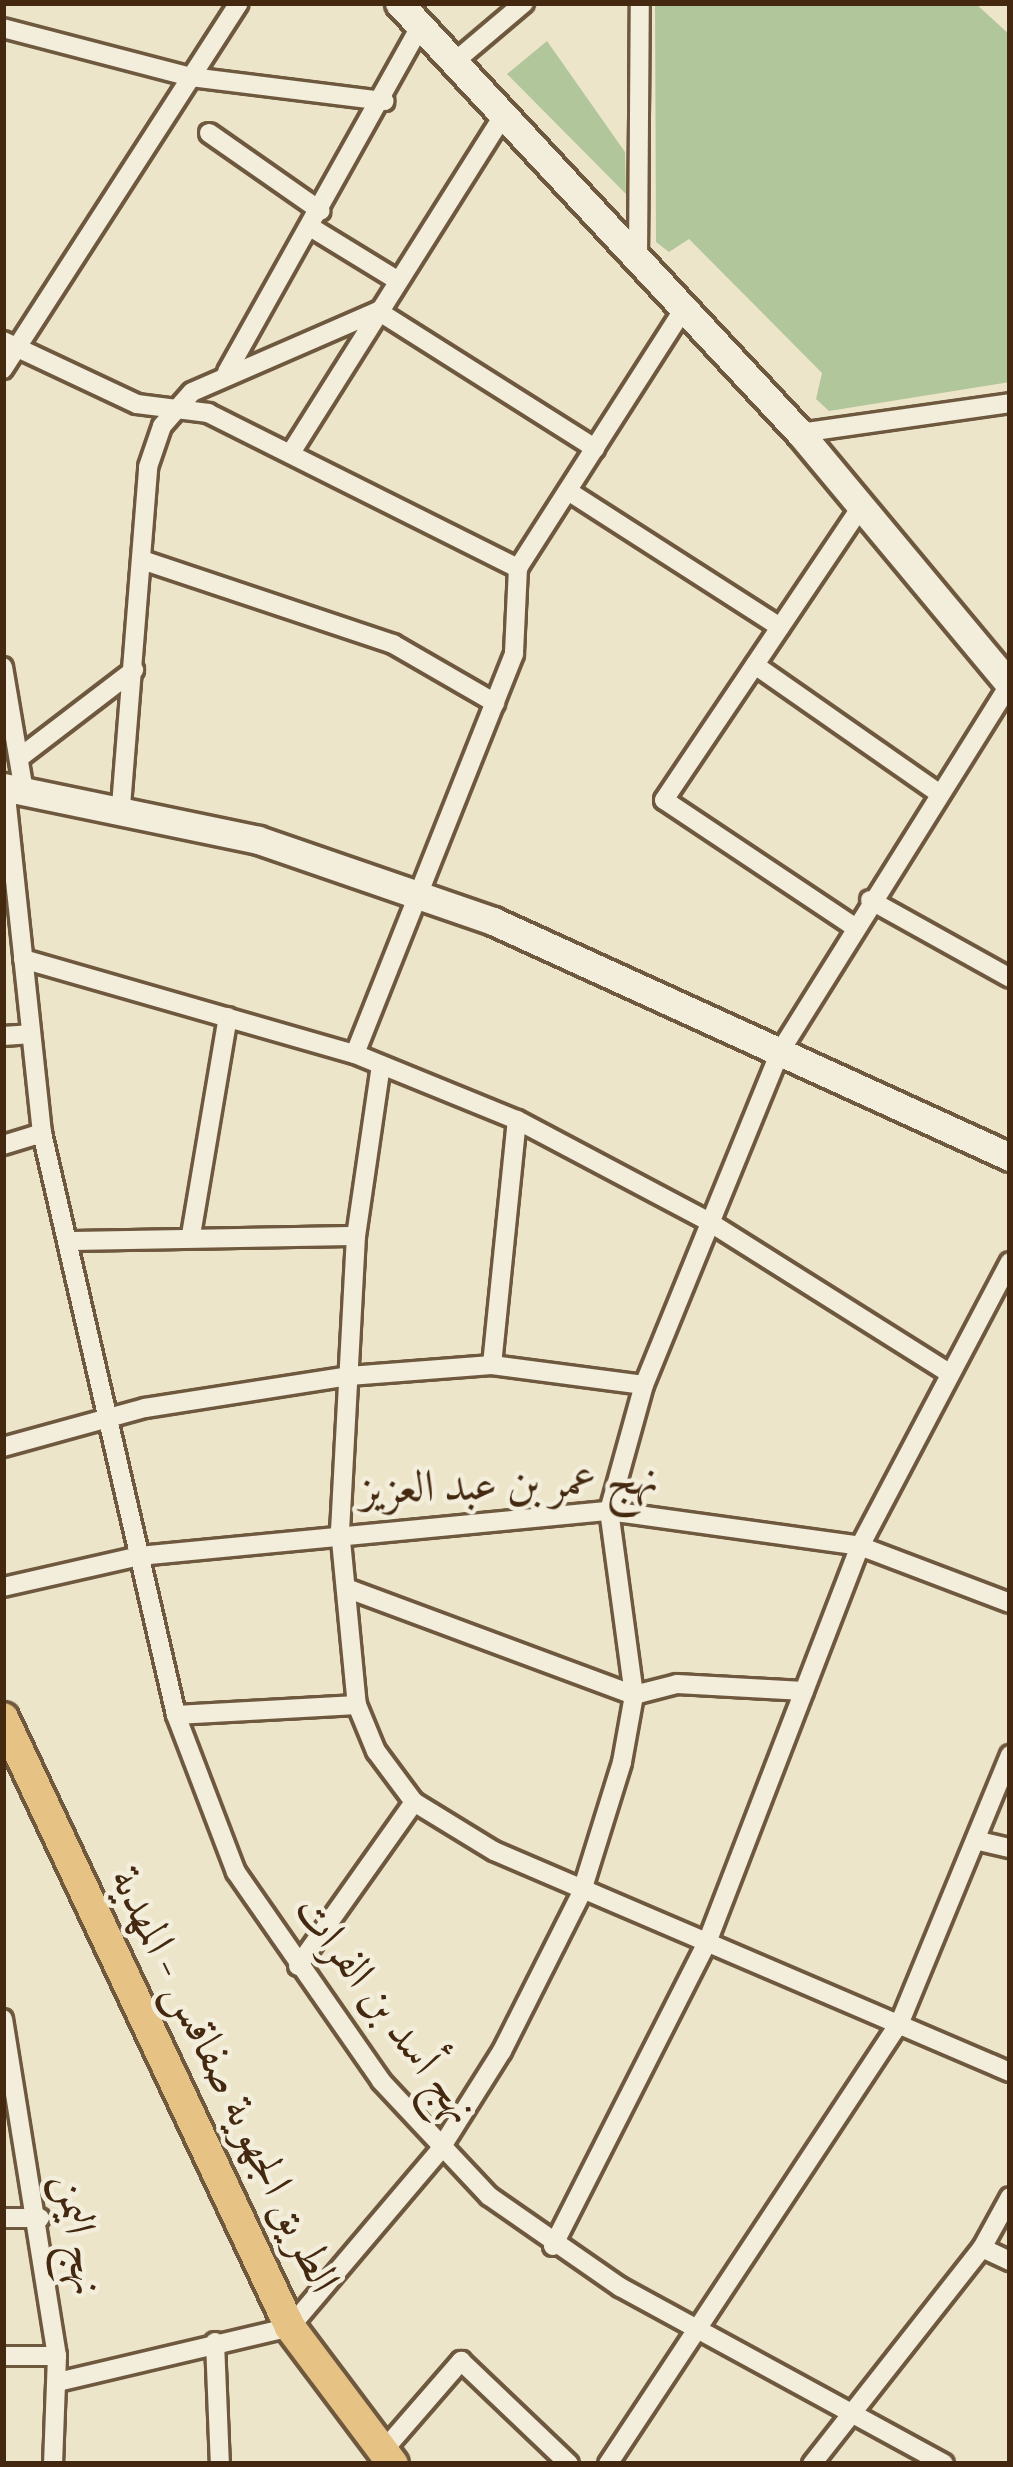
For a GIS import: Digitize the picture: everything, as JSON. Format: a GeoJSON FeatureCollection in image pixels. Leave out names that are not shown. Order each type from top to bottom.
{"type":"FeatureCollection","features":[{"type":"Feature","properties":{"kind":"main road","name":"الطريق الجهوية صفاقس - المهدية"},"geometry":{"type":"LineString","coordinates":[[3,1718],[13,1765],[290,2327],[387,2458]]}},
{"type":"Feature","properties":{"kind":"street"},"geometry":{"type":"LineString","coordinates":[[3,369],[9,346],[239,3]]}},
{"type":"Feature","properties":{"kind":"street"},"geometry":{"type":"LineString","coordinates":[[58,2382],[290,2327],[439,2152],[581,1894],[634,1696],[609,1511],[644,1385],[706,1220],[781,1050],[937,792],[1010,685],[800,433],[399,3]]}},
{"type":"Feature","properties":{"kind":"street"},"geometry":{"type":"LineString","coordinates":[[453,63],[524,3]]}},
{"type":"Feature","properties":{"kind":"street"},"geometry":{"type":"LineString","coordinates":[[638,260],[640,3]]}},
{"type":"Feature","properties":{"kind":"street"},"geometry":{"type":"LineString","coordinates":[[227,372],[385,101],[420,26]]}},
{"type":"Feature","properties":{"kind":"street"},"geometry":{"type":"LineString","coordinates":[[3,28],[191,77],[385,101]]}},
{"type":"Feature","properties":{"kind":"street"},"geometry":{"type":"LineString","coordinates":[[292,451],[502,117]]}},
{"type":"Feature","properties":{"kind":"street"},"geometry":{"type":"LineString","coordinates":[[209,133],[397,280]]}},
{"type":"Feature","properties":{"kind":"street"},"geometry":{"type":"LineString","coordinates":[[355,1054],[425,898],[514,654],[518,568],[684,308]]}},
{"type":"Feature","properties":{"kind":"street"},"geometry":{"type":"LineString","coordinates":[[121,806],[145,561],[148,467],[173,410],[227,372],[378,311]]}},
{"type":"Feature","properties":{"kind":"street"},"geometry":{"type":"LineString","coordinates":[[378,311],[595,448]]}},
{"type":"Feature","properties":{"kind":"street"},"geometry":{"type":"LineString","coordinates":[[9,346],[292,451],[518,568]]}},
{"type":"Feature","properties":{"kind":"street"},"geometry":{"type":"LineString","coordinates":[[800,433],[1010,403]]}},
{"type":"Feature","properties":{"kind":"street"},"geometry":{"type":"LineString","coordinates":[[568,490],[780,627]]}},
{"type":"Feature","properties":{"kind":"street"},"geometry":{"type":"LineString","coordinates":[[854,926],[664,800],[861,507]]}},
{"type":"Feature","properties":{"kind":"street"},"geometry":{"type":"LineString","coordinates":[[145,561],[392,644],[495,703]]}},
{"type":"Feature","properties":{"kind":"street"},"geometry":{"type":"LineString","coordinates":[[754,665],[937,792]]}},
{"type":"Feature","properties":{"kind":"street","name":"نهج أسد بن الفرات"},"geometry":{"type":"LineString","coordinates":[[3,667],[19,758],[11,788],[28,1034],[42,1133],[113,1419],[176,1715],[236,1872],[298,1966],[439,2152],[553,2246],[847,2419],[944,2464]]}},
{"type":"Feature","properties":{"kind":"street"},"geometry":{"type":"LineString","coordinates":[[19,758],[134,670]]}},
{"type":"Feature","properties":{"kind":"street"},"geometry":{"type":"LineString","coordinates":[[11,788],[121,806],[425,898],[609,967],[1010,1157]]}},
{"type":"Feature","properties":{"kind":"street"},"geometry":{"type":"LineString","coordinates":[[870,900],[1010,978]]}},
{"type":"Feature","properties":{"kind":"street"},"geometry":{"type":"LineString","coordinates":[[23,959],[355,1054],[517,1120],[706,1220],[947,1372]]}},
{"type":"Feature","properties":{"kind":"street"},"geometry":{"type":"LineString","coordinates":[[191,1235],[229,1017]]}},
{"type":"Feature","properties":{"kind":"street"},"geometry":{"type":"LineString","coordinates":[[3,1036],[28,1034]]}},
{"type":"Feature","properties":{"kind":"street"},"geometry":{"type":"LineString","coordinates":[[381,1065],[356,1236],[340,1530],[357,1705],[414,1802],[581,1894],[900,2022],[1010,2072]]}},
{"type":"Feature","properties":{"kind":"street"},"geometry":{"type":"LineString","coordinates":[[492,1365],[517,1120]]}},
{"type":"Feature","properties":{"kind":"street"},"geometry":{"type":"LineString","coordinates":[[3,1145],[42,1133]]}},
{"type":"Feature","properties":{"kind":"street"},"geometry":{"type":"LineString","coordinates":[[68,1240],[356,1236]]}},
{"type":"Feature","properties":{"kind":"street"},"geometry":{"type":"LineString","coordinates":[[553,2246],[706,1945],[860,1546],[947,1372],[1010,1262]]}},
{"type":"Feature","properties":{"kind":"street"},"geometry":{"type":"LineString","coordinates":[[3,1447],[113,1419],[349,1376],[492,1365],[644,1385]]}},
{"type":"Feature","properties":{"kind":"street","name":"نهج عمر بن عبد العزيز"},"geometry":{"type":"LineString","coordinates":[[3,1587],[139,1556],[340,1530],[609,1511],[860,1546],[1010,1603]]}},
{"type":"Feature","properties":{"kind":"street"},"geometry":{"type":"LineString","coordinates":[[346,1588],[634,1696],[677,1684],[804,1691]]}},
{"type":"Feature","properties":{"kind":"street"},"geometry":{"type":"LineString","coordinates":[[176,1715],[357,1705]]}},
{"type":"Feature","properties":{"kind":"street"},"geometry":{"type":"LineString","coordinates":[[608,2464],[702,2334],[900,2022],[979,1841],[1010,1755]]}},
{"type":"Feature","properties":{"kind":"street"},"geometry":{"type":"LineString","coordinates":[[298,1966],[414,1802]]}},
{"type":"Feature","properties":{"kind":"street"},"geometry":{"type":"LineString","coordinates":[[979,1841],[1010,1848]]}},
{"type":"Feature","properties":{"kind":"street","name":"نهج اليمن"},"geometry":{"type":"LineString","coordinates":[[4,2029],[40,2218],[57,2356],[52,2464]]}},
{"type":"Feature","properties":{"kind":"street"},"geometry":{"type":"LineString","coordinates":[[812,2464],[982,2248],[1010,2197]]}},
{"type":"Feature","properties":{"kind":"street"},"geometry":{"type":"LineString","coordinates":[[3,2218],[40,2218]]}},
{"type":"Feature","properties":{"kind":"street"},"geometry":{"type":"LineString","coordinates":[[982,2248],[1010,2260]]}},
{"type":"Feature","properties":{"kind":"street"},"geometry":{"type":"LineString","coordinates":[[215,2342],[220,2464]]}},
{"type":"Feature","properties":{"kind":"street"},"geometry":{"type":"LineString","coordinates":[[3,2356],[57,2356]]}},
{"type":"Feature","properties":{"kind":"street"},"geometry":{"type":"LineString","coordinates":[[387,2458],[461,2362],[569,2464]]}},
{"type":"Feature","properties":{"kind":"green space"},"geometry":{"type":"Polygon","coordinates":[[[655,3],[975,3],[1010,35],[1010,382],[829,411],[816,399],[822,373],[689,239],[669,252],[656,242],[655,3]]]}},
{"type":"Feature","properties":{"kind":"green space"},"geometry":{"type":"Polygon","coordinates":[[[547,41],[625,152],[626,194],[507,74],[547,41]]]}}]}
